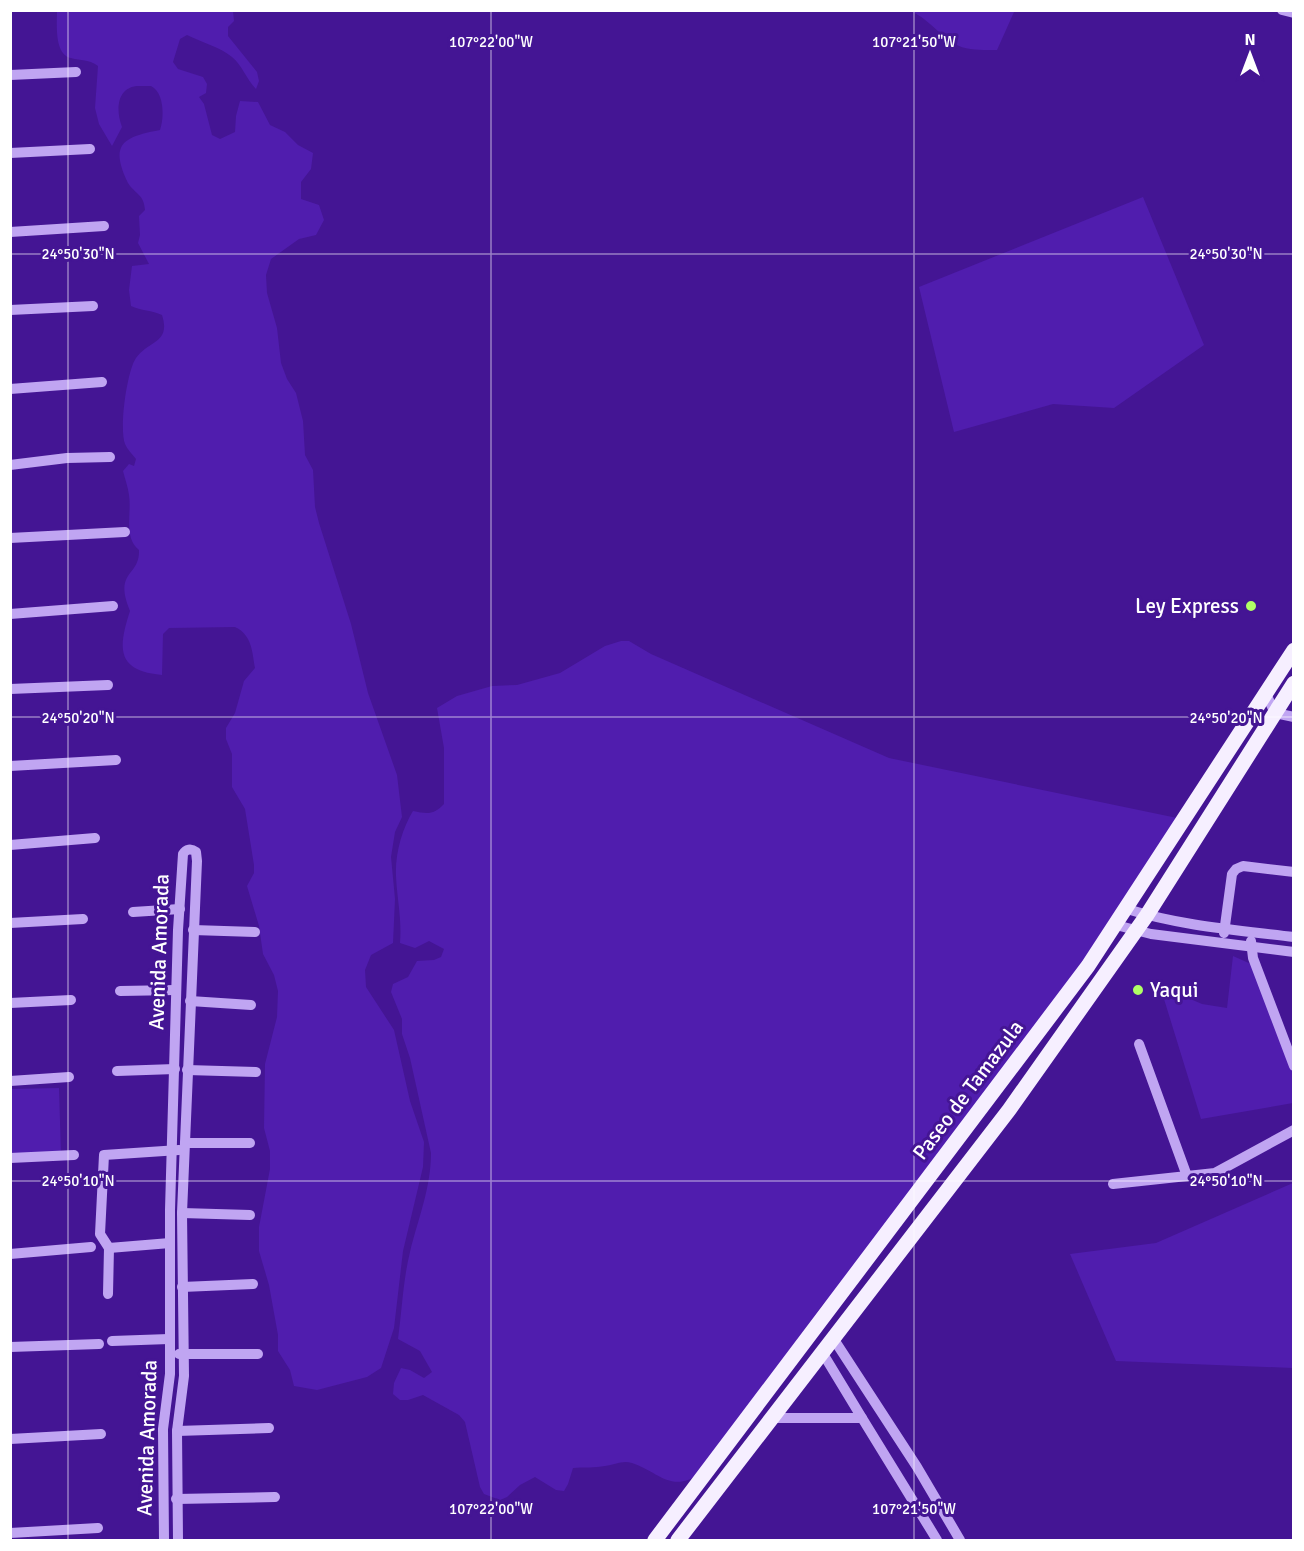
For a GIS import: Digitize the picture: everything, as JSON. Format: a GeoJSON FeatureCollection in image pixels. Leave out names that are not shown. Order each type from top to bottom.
{"type":"FeatureCollection","features":[{"type":"Feature","properties":{"kind":"main road","name":"Paseo de Tamazula"},"geometry":{"type":"LineString","coordinates":[[655,1540],[1057,1008],[1116,925],[1293,650]]}},
{"type":"Feature","properties":{"kind":"main road","name":"Paseo de Tamazula"},"geometry":{"type":"LineString","coordinates":[[678,1540],[1009,1110],[1147,915],[1293,683]]}},
{"type":"Feature","properties":{"kind":"street"},"geometry":{"type":"LineString","coordinates":[[1282,10],[1293,13]]}},
{"type":"Feature","properties":{"kind":"street"},"geometry":{"type":"LineString","coordinates":[[10,75],[76,72]]}},
{"type":"Feature","properties":{"kind":"street"},"geometry":{"type":"LineString","coordinates":[[10,153],[90,149]]}},
{"type":"Feature","properties":{"kind":"street"},"geometry":{"type":"LineString","coordinates":[[10,232],[104,226]]}},
{"type":"Feature","properties":{"kind":"street"},"geometry":{"type":"LineString","coordinates":[[10,310],[93,306]]}},
{"type":"Feature","properties":{"kind":"street"},"geometry":{"type":"LineString","coordinates":[[10,388],[102,382]]}},
{"type":"Feature","properties":{"kind":"street"},"geometry":{"type":"LineString","coordinates":[[10,465],[74,458],[110,457]]}},
{"type":"Feature","properties":{"kind":"street"},"geometry":{"type":"LineString","coordinates":[[10,537],[125,532]]}},
{"type":"Feature","properties":{"kind":"street"},"geometry":{"type":"LineString","coordinates":[[10,614],[113,606]]}},
{"type":"Feature","properties":{"kind":"street"},"geometry":{"type":"LineString","coordinates":[[10,689],[108,685]]}},
{"type":"Feature","properties":{"kind":"street"},"geometry":{"type":"LineString","coordinates":[[1266,694],[1275,713],[1293,717]]}},
{"type":"Feature","properties":{"kind":"street"},"geometry":{"type":"LineString","coordinates":[[10,766],[117,760]]}},
{"type":"Feature","properties":{"kind":"street"},"geometry":{"type":"LineString","coordinates":[[10,845],[95,838]]}},
{"type":"Feature","properties":{"kind":"street","name":"Avenida Amorada"},"geometry":{"type":"LineString","coordinates":[[164,1540],[163,1429],[170,1374],[170,1243],[176,990],[183,854],[191,849],[196,852],[197,861],[182,1213],[184,1376],[177,1431],[178,1540]]}},
{"type":"Feature","properties":{"kind":"street"},"geometry":{"type":"LineString","coordinates":[[1224,943],[1232,874],[1236,869],[1243,866],[1293,872]]}},
{"type":"Feature","properties":{"kind":"street"},"geometry":{"type":"LineString","coordinates":[[133,912],[180,909]]}},
{"type":"Feature","properties":{"kind":"street"},"geometry":{"type":"LineString","coordinates":[[1126,909],[1203,927],[1293,937]]}},
{"type":"Feature","properties":{"kind":"street"},"geometry":{"type":"LineString","coordinates":[[10,923],[83,919]]}},
{"type":"Feature","properties":{"kind":"street"},"geometry":{"type":"LineString","coordinates":[[1116,925],[1136,930],[1293,952]]}},
{"type":"Feature","properties":{"kind":"street"},"geometry":{"type":"LineString","coordinates":[[193,930],[255,932]]}},
{"type":"Feature","properties":{"kind":"street"},"geometry":{"type":"LineString","coordinates":[[1252,932],[1253,958],[1293,1066]]}},
{"type":"Feature","properties":{"kind":"street"},"geometry":{"type":"LineString","coordinates":[[178,946],[192,947]]}},
{"type":"Feature","properties":{"kind":"street"},"geometry":{"type":"LineString","coordinates":[[120,991],[176,990]]}},
{"type":"Feature","properties":{"kind":"street"},"geometry":{"type":"LineString","coordinates":[[10,1003],[71,1000]]}},
{"type":"Feature","properties":{"kind":"street"},"geometry":{"type":"LineString","coordinates":[[190,1000],[251,1005]]}},
{"type":"Feature","properties":{"kind":"street"},"geometry":{"type":"LineString","coordinates":[[1139,1044],[1187,1176]]}},
{"type":"Feature","properties":{"kind":"street"},"geometry":{"type":"LineString","coordinates":[[117,1071],[175,1070]]}},
{"type":"Feature","properties":{"kind":"street"},"geometry":{"type":"LineString","coordinates":[[188,1070],[256,1072]]}},
{"type":"Feature","properties":{"kind":"street"},"geometry":{"type":"LineString","coordinates":[[10,1081],[69,1077]]}},
{"type":"Feature","properties":{"kind":"street"},"geometry":{"type":"LineString","coordinates":[[1113,1184],[1219,1171],[1293,1130]]}},
{"type":"Feature","properties":{"kind":"street"},"geometry":{"type":"LineString","coordinates":[[108,1294],[109,1248],[100,1234],[104,1155],[172,1151],[185,1146],[250,1143]]}},
{"type":"Feature","properties":{"kind":"street"},"geometry":{"type":"LineString","coordinates":[[10,1158],[74,1155]]}},
{"type":"Feature","properties":{"kind":"street"},"geometry":{"type":"LineString","coordinates":[[182,1213],[250,1215]]}},
{"type":"Feature","properties":{"kind":"street"},"geometry":{"type":"LineString","coordinates":[[109,1248],[170,1243]]}},
{"type":"Feature","properties":{"kind":"street"},"geometry":{"type":"LineString","coordinates":[[10,1254],[91,1247]]}},
{"type":"Feature","properties":{"kind":"street"},"geometry":{"type":"LineString","coordinates":[[182,1287],[253,1284]]}},
{"type":"Feature","properties":{"kind":"street"},"geometry":{"type":"LineString","coordinates":[[833,1338],[894,1430],[960,1540]]}},
{"type":"Feature","properties":{"kind":"street"},"geometry":{"type":"LineString","coordinates":[[112,1341],[169,1339]]}},
{"type":"Feature","properties":{"kind":"street"},"geometry":{"type":"LineString","coordinates":[[10,1347],[99,1344]]}},
{"type":"Feature","properties":{"kind":"street"},"geometry":{"type":"LineString","coordinates":[[822,1352],[935,1538],[951,1526]]}},
{"type":"Feature","properties":{"kind":"street"},"geometry":{"type":"LineString","coordinates":[[169,1354],[258,1354]]}},
{"type":"Feature","properties":{"kind":"street"},"geometry":{"type":"LineString","coordinates":[[771,1418],[862,1418]]}},
{"type":"Feature","properties":{"kind":"street"},"geometry":{"type":"LineString","coordinates":[[177,1431],[269,1428]]}},
{"type":"Feature","properties":{"kind":"street"},"geometry":{"type":"LineString","coordinates":[[10,1439],[101,1434]]}},
{"type":"Feature","properties":{"kind":"street"},"geometry":{"type":"LineString","coordinates":[[177,1499],[275,1497]]}},
{"type":"Feature","properties":{"kind":"street"},"geometry":{"type":"LineString","coordinates":[[164,1524],[177,1524]]}},
{"type":"Feature","properties":{"kind":"street"},"geometry":{"type":"LineString","coordinates":[[10,1533],[98,1528]]}},
{"type":"Feature","properties":{"kind":"shaded area"},"geometry":{"type":"Polygon","coordinates":[[[57,11],[233,11],[234,21],[228,27],[228,36],[257,72],[259,81],[256,89],[239,64],[227,53],[187,35],[180,39],[173,62],[178,69],[203,77],[207,84],[206,93],[199,97],[204,104],[212,135],[220,139],[235,132],[240,101],[258,102],[270,125],[285,132],[298,145],[313,153],[311,169],[301,182],[301,199],[319,205],[324,220],[316,235],[299,239],[271,259],[266,275],[267,293],[277,328],[281,363],[296,393],[303,421],[305,455],[313,470],[315,507],[319,523],[351,624],[368,693],[397,775],[402,817],[395,832],[391,857],[395,899],[393,943],[371,955],[365,970],[366,987],[394,1030],[410,1101],[424,1142],[423,1167],[403,1251],[394,1328],[381,1368],[367,1377],[317,1390],[294,1386],[290,1370],[278,1351],[278,1335],[269,1285],[259,1251],[259,1227],[270,1169],[270,1151],[264,1128],[265,1064],[277,1017],[278,991],[274,975],[263,954],[259,926],[247,886],[254,873],[254,865],[245,809],[232,787],[232,754],[226,739],[226,728],[235,713],[244,681],[255,668],[252,650],[245,634],[235,627],[169,628],[163,634],[162,675],[136,669],[128,663],[124,655],[123,636],[130,611],[124,588],[128,575],[136,565],[139,550],[131,539],[130,502],[123,471],[129,464],[134,466],[136,459],[126,446],[123,436],[125,400],[136,358],[161,336],[164,324],[162,315],[131,306],[129,290],[132,266],[149,264],[138,243],[139,216],[145,210],[144,205],[141,197],[128,183],[122,170],[120,151],[123,144],[129,140],[160,130],[163,113],[161,100],[156,89],[151,86],[134,86],[127,89],[120,99],[119,106],[122,127],[112,146],[99,124],[95,108],[98,66],[88,61],[71,58],[62,51],[57,31],[57,11]]]}},
{"type":"Feature","properties":{"kind":"shaded area"},"geometry":{"type":"Polygon","coordinates":[[[910,11],[1017,11],[1014,12],[997,50],[987,50],[970,49],[955,44],[910,11]]]}},
{"type":"Feature","properties":{"kind":"shaded area"},"geometry":{"type":"Polygon","coordinates":[[[1143,197],[1204,345],[1114,408],[1053,404],[954,432],[919,287],[1143,197]]]}},
{"type":"Feature","properties":{"kind":"shaded area"},"geometry":{"type":"Polygon","coordinates":[[[629,641],[651,654],[889,758],[1182,819],[1113,926],[831,1298],[824,1303],[696,1476],[679,1482],[671,1481],[628,1462],[601,1467],[573,1468],[564,1491],[556,1490],[535,1477],[500,1500],[484,1494],[480,1487],[465,1422],[459,1415],[423,1395],[400,1400],[393,1394],[394,1383],[401,1368],[424,1378],[432,1372],[420,1351],[398,1339],[404,1284],[426,1191],[431,1153],[410,1058],[402,1034],[402,1019],[391,992],[393,984],[408,977],[417,961],[434,960],[441,957],[444,949],[429,941],[415,948],[400,943],[396,876],[398,851],[413,811],[430,813],[444,804],[444,748],[437,708],[457,696],[492,686],[517,685],[560,673],[605,646],[629,641]]]}},
{"type":"Feature","properties":{"kind":"shaded area"},"geometry":{"type":"Polygon","coordinates":[[[1233,956],[1251,964],[1293,1069],[1293,1103],[1201,1119],[1160,986],[1202,1004],[1227,1008],[1233,956]]]}},
{"type":"Feature","properties":{"kind":"shaded area"},"geometry":{"type":"Polygon","coordinates":[[[59,1088],[61,1156],[11,1157],[10,1089],[59,1088]]]}},
{"type":"Feature","properties":{"kind":"shaded area"},"geometry":{"type":"Polygon","coordinates":[[[1293,1183],[1293,1368],[1116,1361],[1070,1254],[1156,1243],[1293,1183]]]}},
{"type":"Feature","properties":{"kind":"place","name":"Ley Express"},"geometry":{"type":"Point","coordinates":[1251,606]}},
{"type":"Feature","properties":{"kind":"place","name":"Yaqui"},"geometry":{"type":"Point","coordinates":[1138,990]}}]}
